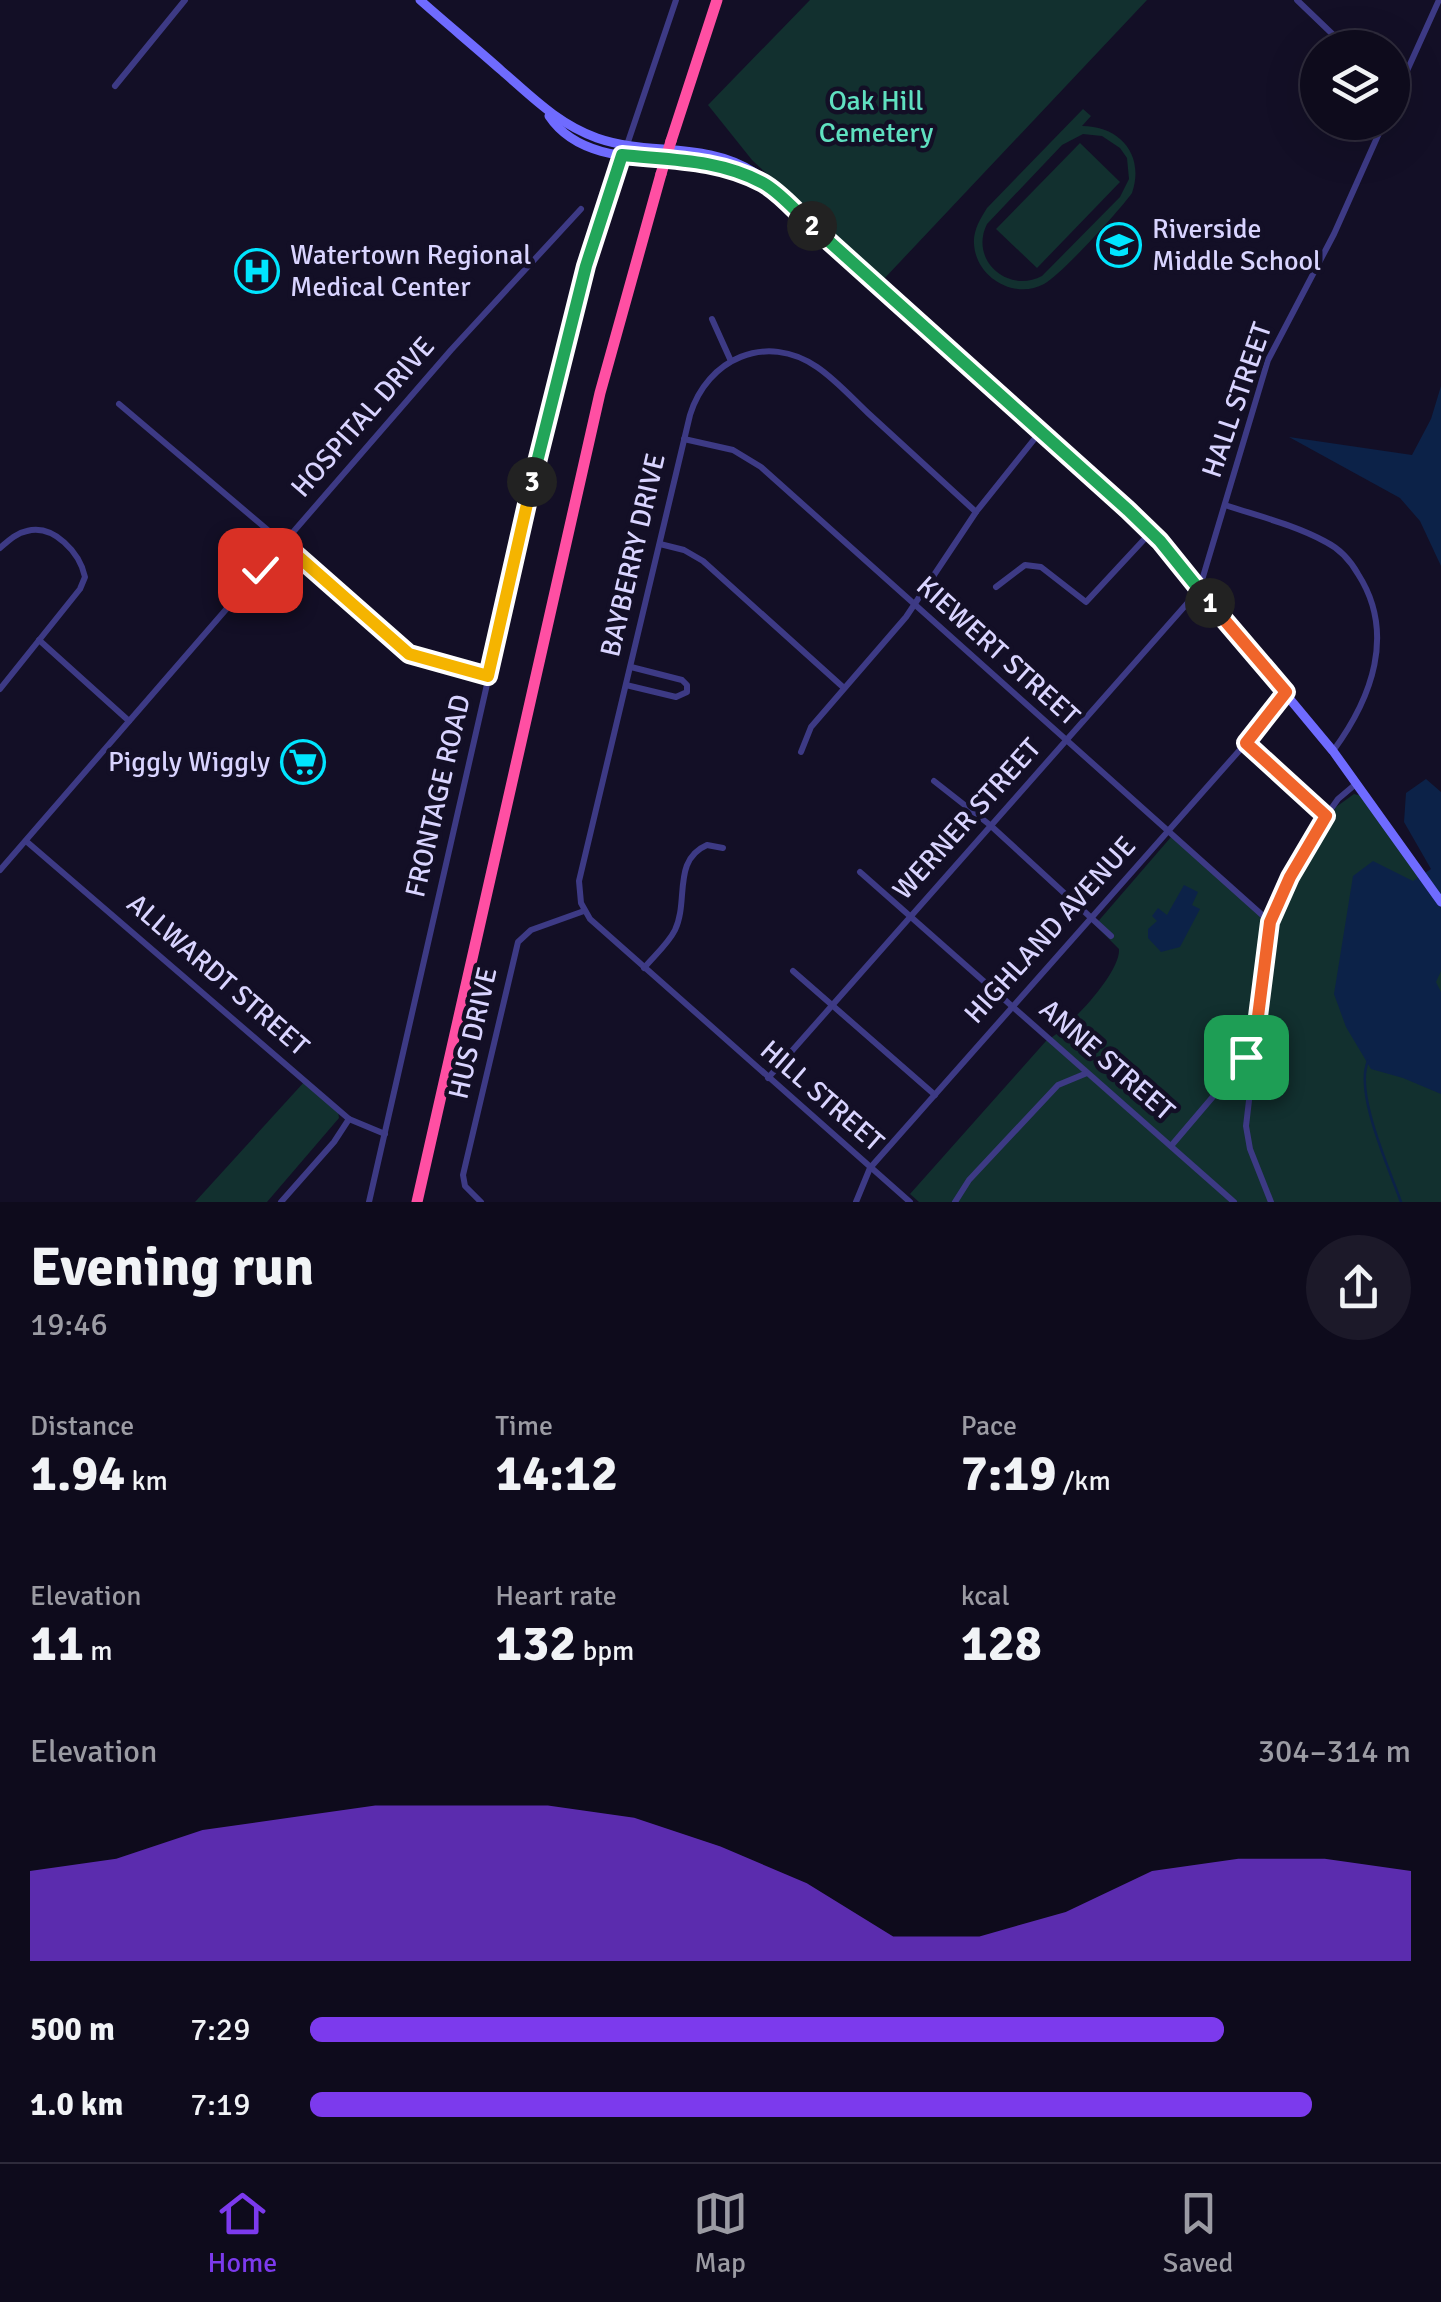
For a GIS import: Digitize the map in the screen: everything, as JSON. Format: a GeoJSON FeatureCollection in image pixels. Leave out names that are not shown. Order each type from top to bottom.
{"type":"FeatureCollection","features":[{"type":"Feature","properties":{"kind":"highway"},"geometry":{"type":"LineString","coordinates":[[417,1202],[600,393],[660,174],[717,0]]}},
{"type":"Feature","properties":{"kind":"street"},"geometry":{"type":"LineString","coordinates":[[115,86],[184,0]]}},
{"type":"Feature","properties":{"kind":"street"},"geometry":{"type":"LineString","coordinates":[[420,0],[544,110],[579,130],[624,150],[691,151],[750,170],[1151,532],[1333,751],[1441,902]]}},
{"type":"Feature","properties":{"kind":"street","name":"FRONTAGE ROAD"},"geometry":{"type":"LineString","coordinates":[[369,1202],[558,372],[586,266],[676,0]]}},
{"type":"Feature","properties":{"kind":"street"},"geometry":{"type":"LineString","coordinates":[[1297,0],[1328,30]]}},
{"type":"Feature","properties":{"kind":"street"},"geometry":{"type":"LineString","coordinates":[[1410,63],[1439,0]]}},
{"type":"Feature","properties":{"kind":"street","name":"HALL STREET"},"geometry":{"type":"LineString","coordinates":[[1199,590],[1275,344],[1334,234],[1376,140]]}},
{"type":"Feature","properties":{"kind":"street","name":"HOSPITAL DRIVE"},"geometry":{"type":"LineString","coordinates":[[0,870],[451,350],[581,209]]}},
{"type":"Feature","properties":{"kind":"street"},"geometry":{"type":"LineString","coordinates":[[712,319],[730,359],[782,354],[818,368],[976,512]]}},
{"type":"Feature","properties":{"kind":"street","name":"BAYBERRY DRIVE"},"geometry":{"type":"LineString","coordinates":[[584,911],[579,882],[684,438],[700,389],[730,359]]}},
{"type":"Feature","properties":{"kind":"street"},"geometry":{"type":"LineString","coordinates":[[119,404],[409,654],[488,676]]}},
{"type":"Feature","properties":{"kind":"street"},"geometry":{"type":"LineString","coordinates":[[801,752],[811,727],[915,606],[976,512],[1040,432]]}},
{"type":"Feature","properties":{"kind":"street","name":"KIEWERT STREET"},"geometry":{"type":"LineString","coordinates":[[684,438],[734,450],[750,458],[1270,922]]}},
{"type":"Feature","properties":{"kind":"street"},"geometry":{"type":"LineString","coordinates":[[1225,505],[1327,542],[1353,564],[1370,594],[1378,620],[1373,672],[1346,732],[1333,751]]}},
{"type":"Feature","properties":{"kind":"street"},"geometry":{"type":"LineString","coordinates":[[0,548],[17,534],[32,529],[58,538],[82,562],[85,577],[80,590],[0,689]]}},
{"type":"Feature","properties":{"kind":"street"},"geometry":{"type":"LineString","coordinates":[[996,587],[1025,566],[1041,567],[1086,602],[1151,532]]}},
{"type":"Feature","properties":{"kind":"street"},"geometry":{"type":"LineString","coordinates":[[660,544],[684,550],[703,561],[844,688]]}},
{"type":"Feature","properties":{"kind":"street","name":"WERNER STREET"},"geometry":{"type":"LineString","coordinates":[[768,1078],[1199,590]]}},
{"type":"Feature","properties":{"kind":"street"},"geometry":{"type":"LineString","coordinates":[[38,640],[130,721]]}},
{"type":"Feature","properties":{"kind":"street"},"geometry":{"type":"LineString","coordinates":[[626,686],[676,698],[687,692],[682,680],[631,667]]}},
{"type":"Feature","properties":{"kind":"street","name":"HIGHLAND AVENUE"},"geometry":{"type":"LineString","coordinates":[[856,1202],[870,1168],[1246,743],[1286,692]]}},
{"type":"Feature","properties":{"kind":"street"},"geometry":{"type":"LineString","coordinates":[[1246,743],[1326,816]]}},
{"type":"Feature","properties":{"kind":"street"},"geometry":{"type":"LineString","coordinates":[[934,781],[990,825],[1112,936]]}},
{"type":"Feature","properties":{"kind":"street"},"geometry":{"type":"LineString","coordinates":[[1171,1146],[1249,1059],[1254,1048],[1270,922],[1290,877],[1326,816],[1357,782]]}},
{"type":"Feature","properties":{"kind":"street","name":"ALLWARDT STREET"},"geometry":{"type":"LineString","coordinates":[[26,841],[349,1119],[384,1134]]}},
{"type":"Feature","properties":{"kind":"street"},"geometry":{"type":"LineString","coordinates":[[584,911],[644,968],[676,927],[684,868],[690,858],[707,844],[723,848]]}},
{"type":"Feature","properties":{"kind":"street","name":"ANNE STREET"},"geometry":{"type":"LineString","coordinates":[[860,872],[1234,1202]]}},
{"type":"Feature","properties":{"kind":"street","name":"HUS DRIVE"},"geometry":{"type":"LineString","coordinates":[[481,1202],[465,1186],[464,1175],[518,942],[531,930],[584,911]]}},
{"type":"Feature","properties":{"kind":"street","name":"HILL STREET"},"geometry":{"type":"LineString","coordinates":[[644,968],[910,1202]]}},
{"type":"Feature","properties":{"kind":"street"},"geometry":{"type":"LineString","coordinates":[[794,971],[934,1094]]}},
{"type":"Feature","properties":{"kind":"street"},"geometry":{"type":"LineString","coordinates":[[1249,1059],[1246,1133],[1271,1202]]}},
{"type":"Feature","properties":{"kind":"street"},"geometry":{"type":"LineString","coordinates":[[955,1202],[969,1180],[1058,1084],[1087,1072]]}},
{"type":"Feature","properties":{"kind":"street"},"geometry":{"type":"LineString","coordinates":[[281,1202],[349,1119]]}},
{"type":"Feature","properties":{"kind":"green space","name":"Oak Hill Cemetery"},"geometry":{"type":"Polygon","coordinates":[[[810,0],[1147,0],[882,281],[752,160],[708,105],[810,0]]]}},
{"type":"Feature","properties":{"kind":"green space"},"geometry":{"type":"Polygon","coordinates":[[[1083,109],[1091,116],[1082,126],[1108,131],[1132,155],[1132,193],[1044,284],[1033,288],[1010,287],[989,276],[982,267],[974,239],[987,208],[1083,109]],[[1083,134],[1062,145],[987,224],[983,250],[995,270],[1017,281],[1042,276],[1120,197],[1129,179],[1127,158],[1102,136],[1083,134]]]}},
{"type":"Feature","properties":{"kind":"green space"},"geometry":{"type":"Polygon","coordinates":[[[1080,143],[1120,182],[1037,268],[996,229],[1080,143]]]}},
{"type":"Feature","properties":{"kind":"green space"},"geometry":{"type":"Polygon","coordinates":[[[1354,794],[1362,796],[1441,907],[1441,1202],[919,1202],[910,1194],[1046,1041],[1079,1013],[1102,986],[1119,949],[1095,925],[1171,837],[1263,916],[1277,918],[1336,807],[1354,794]]]}},
{"type":"Feature","properties":{"kind":"green space"},"geometry":{"type":"Polygon","coordinates":[[[305,1081],[338,1111],[339,1118],[267,1202],[195,1202],[305,1081]]]}},
{"type":"Feature","properties":{"kind":"water"},"geometry":{"type":"Polygon","coordinates":[[[1441,386],[1441,566],[1420,521],[1400,498],[1289,437],[1412,455],[1431,419],[1441,386]]]}},
{"type":"Feature","properties":{"kind":"water"},"geometry":{"type":"Polygon","coordinates":[[[1426,779],[1441,792],[1441,971],[1436,982],[1441,992],[1441,1094],[1371,1069],[1346,1027],[1334,994],[1353,876],[1373,861],[1413,881],[1431,869],[1404,822],[1406,793],[1426,779]]]}},
{"type":"Feature","properties":{"kind":"water"},"geometry":{"type":"Polygon","coordinates":[[[1184,885],[1198,892],[1192,905],[1200,909],[1180,947],[1161,952],[1148,938],[1148,929],[1157,921],[1152,916],[1158,908],[1167,915],[1184,885]]]}},
{"type":"Feature","properties":{"kind":"waterway"},"geometry":{"type":"LineString","coordinates":[[1368,1061],[1365,1075],[1369,1110],[1401,1202]]}},
{"type":"Feature","properties":{"kind":"place","name":"Riverside Middle School"},"geometry":{"type":"Point","coordinates":[1119,245]}},
{"type":"Feature","properties":{"kind":"place","name":"Watertown Regional Medical Center"},"geometry":{"type":"Point","coordinates":[257,271]}},
{"type":"Feature","properties":{"kind":"place","name":"Piggly Wiggly"},"geometry":{"type":"Point","coordinates":[303,762]}},
{"type":"Feature","properties":{"kind":"route"},"geometry":{"type":"LineString","coordinates":[[260,570],[283,543],[409,654],[488,676],[558,372],[586,266],[622,155],[716,164],[764,184],[1151,532],[1286,692],[1246,743],[1326,816],[1290,877],[1270,922],[1254,1048],[1246,1057]]}}]}
